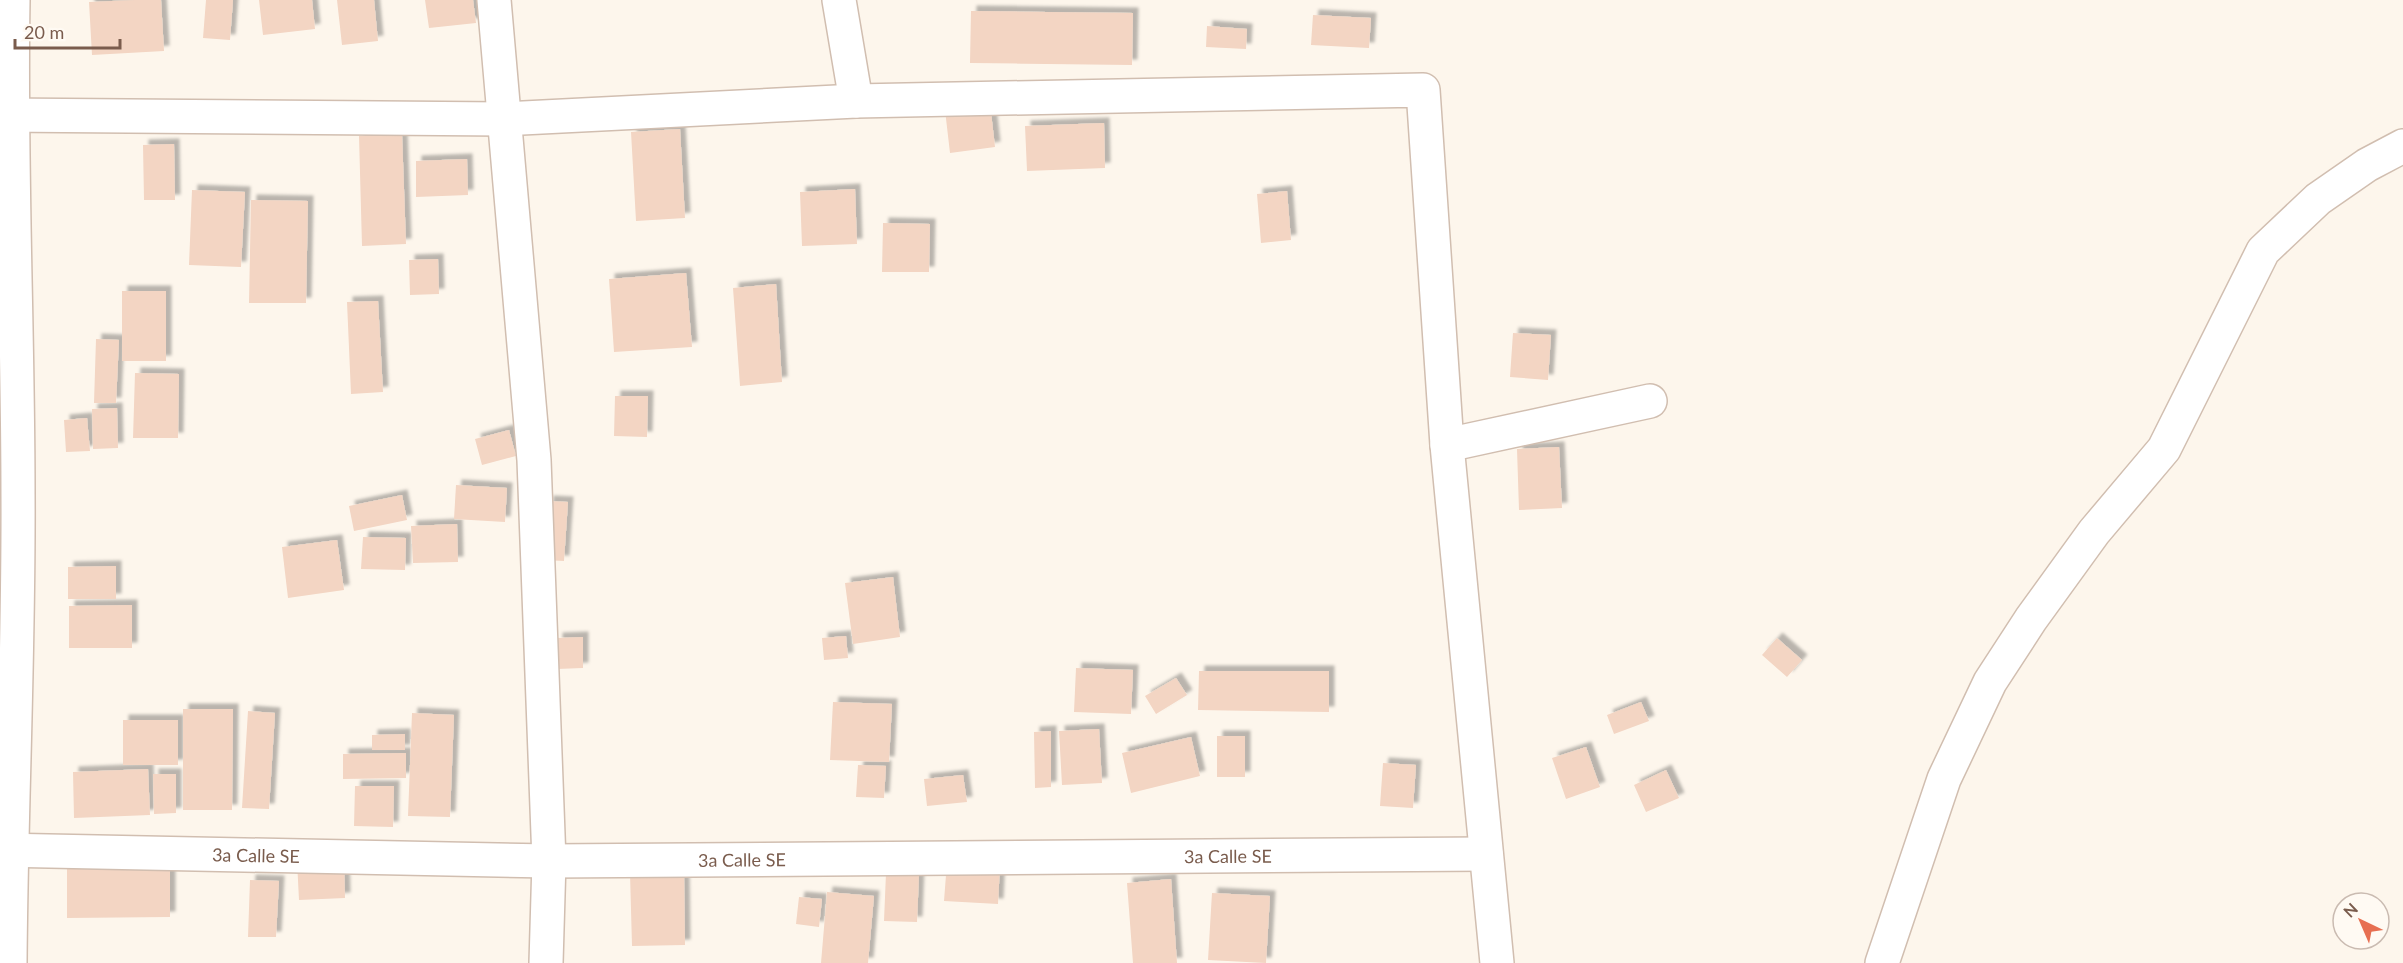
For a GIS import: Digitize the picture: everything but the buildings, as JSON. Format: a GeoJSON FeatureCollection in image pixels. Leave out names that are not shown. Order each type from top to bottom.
{"type":"FeatureCollection","features":[{"type":"Feature","properties":{"kind":"street"},"geometry":{"type":"LineString","coordinates":[[10,963],[5,850],[9,494],[5,115],[13,0]]}},
{"type":"Feature","properties":{"kind":"street"},"geometry":{"type":"LineString","coordinates":[[494,0],[534,460],[549,861],[546,963]]}},
{"type":"Feature","properties":{"kind":"street"},"geometry":{"type":"LineString","coordinates":[[839,0],[856,101]]}},
{"type":"Feature","properties":{"kind":"street"},"geometry":{"type":"LineString","coordinates":[[5,115],[504,119],[856,101],[1423,90],[1446,445],[1497,963]]}},
{"type":"Feature","properties":{"kind":"street"},"geometry":{"type":"LineString","coordinates":[[1882,963],[1944,779],[1990,682],[2031,619],[2094,532],[2164,449],[2262,251],[2318,199],[2367,165],[2403,146]]}},
{"type":"Feature","properties":{"kind":"street"},"geometry":{"type":"LineString","coordinates":[[1446,445],[1650,401]]}},
{"type":"Feature","properties":{"kind":"street","name":"3a Calle SE"},"geometry":{"type":"LineString","coordinates":[[5,850],[549,861],[1486,854]]}}]}
